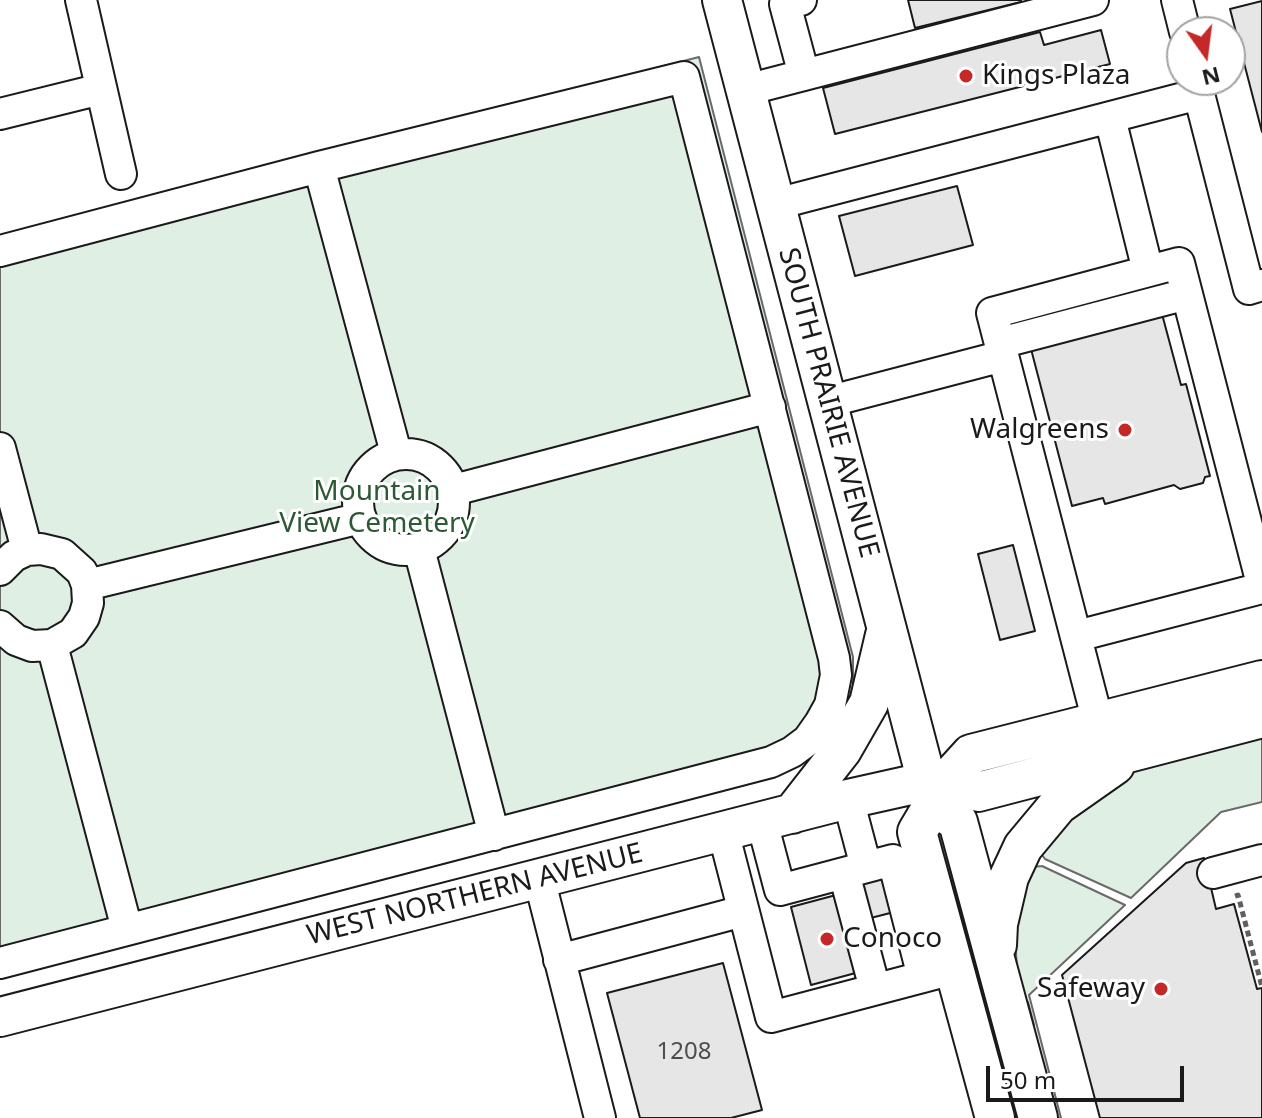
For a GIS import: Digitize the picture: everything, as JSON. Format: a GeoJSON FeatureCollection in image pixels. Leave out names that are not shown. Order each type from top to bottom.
{"type":"FeatureCollection","features":[{"type":"Feature","properties":{"kind":"main road","name":"SOUTH PRAIRIE AVENUE"},"geometry":{"type":"LineString","coordinates":[[722,0],[887,629],[937,788]]}},
{"type":"Feature","properties":{"kind":"main road"},"geometry":{"type":"LineString","coordinates":[[777,818],[842,750],[869,703],[887,629]]}},
{"type":"Feature","properties":{"kind":"main road","name":"WEST NORTHERN AVENUE"},"geometry":{"type":"LineString","coordinates":[[0,1017],[848,799],[937,788],[971,754],[1262,680]]}},
{"type":"Feature","properties":{"kind":"main road"},"geometry":{"type":"LineString","coordinates":[[937,788],[978,792],[1262,718]]}},
{"type":"Feature","properties":{"kind":"main road"},"geometry":{"type":"LineString","coordinates":[[996,964],[998,924],[1009,877],[1023,847],[1058,805],[1133,752]]}},
{"type":"Feature","properties":{"kind":"main road"},"geometry":{"type":"LineString","coordinates":[[937,788],[917,832],[927,930],[938,973],[995,1118]]}},
{"type":"Feature","properties":{"kind":"main road"},"geometry":{"type":"LineString","coordinates":[[937,788],[958,822],[1038,1118]]}},
{"type":"Feature","properties":{"kind":"street"},"geometry":{"type":"LineString","coordinates":[[81,0],[121,174]]}},
{"type":"Feature","properties":{"kind":"street"},"geometry":{"type":"LineString","coordinates":[[801,0],[785,4],[804,75]]}},
{"type":"Feature","properties":{"kind":"street"},"geometry":{"type":"LineString","coordinates":[[746,90],[1093,0]]}},
{"type":"Feature","properties":{"kind":"street"},"geometry":{"type":"LineString","coordinates":[[0,251],[319,167],[684,77],[834,658],[834,690],[820,723],[808,740],[771,762],[0,963]]}},
{"type":"Feature","properties":{"kind":"street"},"geometry":{"type":"LineString","coordinates":[[0,114],[101,89]]}},
{"type":"Feature","properties":{"kind":"street"},"geometry":{"type":"LineString","coordinates":[[776,204],[1110,118],[1172,96]]}},
{"type":"Feature","properties":{"kind":"street"},"geometry":{"type":"LineString","coordinates":[[1200,96],[1249,289],[1262,285]]}},
{"type":"Feature","properties":{"kind":"street"},"geometry":{"type":"LineString","coordinates":[[1110,118],[1148,271]]}},
{"type":"Feature","properties":{"kind":"street"},"geometry":{"type":"LineString","coordinates":[[319,167],[396,453]]}},
{"type":"Feature","properties":{"kind":"street"},"geometry":{"type":"LineString","coordinates":[[1077,636],[1262,586],[1179,263],[992,313],[1098,722]]}},
{"type":"Feature","properties":{"kind":"street"},"geometry":{"type":"LineString","coordinates":[[827,402],[1187,294]]}},
{"type":"Feature","properties":{"kind":"street"},"geometry":{"type":"LineString","coordinates":[[454,490],[770,407]]}},
{"type":"Feature","properties":{"kind":"street"},"geometry":{"type":"LineString","coordinates":[[0,448],[27,550]]}},
{"type":"Feature","properties":{"kind":"street"},"geometry":{"type":"LineString","coordinates":[[396,453],[421,456],[436,464],[450,479],[454,490],[454,511],[448,526],[436,540],[419,549],[396,549],[384,544],[371,534],[361,518],[358,505],[366,475],[384,458],[396,453]]}},
{"type":"Feature","properties":{"kind":"street"},"geometry":{"type":"LineString","coordinates":[[87,585],[361,518]]}},
{"type":"Feature","properties":{"kind":"street"},"geometry":{"type":"LineString","coordinates":[[0,570],[14,556],[27,550],[41,549],[62,554],[82,572],[87,585],[88,603],[84,617],[73,633],[52,645],[32,646],[16,640],[0,626]]}},
{"type":"Feature","properties":{"kind":"street"},"geometry":{"type":"LineString","coordinates":[[419,549],[494,835]]}},
{"type":"Feature","properties":{"kind":"street"},"geometry":{"type":"LineString","coordinates":[[52,645],[127,929]]}},
{"type":"Feature","properties":{"kind":"street"},"geometry":{"type":"LineString","coordinates":[[848,799],[864,947],[875,989]]}},
{"type":"Feature","properties":{"kind":"street"},"geometry":{"type":"LineString","coordinates":[[777,818],[777,880]]}},
{"type":"Feature","properties":{"kind":"street"},"geometry":{"type":"LineString","coordinates":[[723,831],[771,1017],[938,973]]}},
{"type":"Feature","properties":{"kind":"street"},"geometry":{"type":"LineString","coordinates":[[559,960],[742,906],[777,880],[857,863],[893,860],[927,930],[864,947]]}},
{"type":"Feature","properties":{"kind":"street"},"geometry":{"type":"LineString","coordinates":[[1218,886],[1262,860]]}},
{"type":"Feature","properties":{"kind":"street"},"geometry":{"type":"LineString","coordinates":[[539,878],[600,1118]]}},
{"type":"Feature","properties":{"kind":"path"},"geometry":{"type":"LineString","coordinates":[[1218,886],[1238,895],[1262,987]]}},
{"type":"Feature","properties":{"kind":"green space","name":"Mountain View Cemetery"},"geometry":{"type":"Polygon","coordinates":[[[699,57],[853,657],[853,701],[830,735],[0,973],[0,237],[699,57]]]}},
{"type":"Feature","properties":{"kind":"green space"},"geometry":{"type":"Polygon","coordinates":[[[1262,733],[1262,802],[1221,812],[1131,898],[1045,859],[1040,852],[1054,831],[1108,783],[1138,769],[1262,733]]]}},
{"type":"Feature","properties":{"kind":"green space"},"geometry":{"type":"Polygon","coordinates":[[[1042,866],[1125,905],[1029,995],[1061,1118],[1053,1118],[1029,1027],[1034,1025],[1028,1002],[1024,1003],[1017,970],[1015,934],[1018,911],[1032,867],[1042,866]]]}},
{"type":"Feature","properties":{"kind":"building"},"geometry":{"type":"Polygon","coordinates":[[[908,0],[1021,0],[1021,2],[915,28],[908,0]]]}},
{"type":"Feature","properties":{"kind":"building"},"geometry":{"type":"Polygon","coordinates":[[[1262,1],[1262,132],[1246,70],[1246,16],[1232,16],[1230,9],[1262,1]]]}},
{"type":"Feature","properties":{"kind":"building","name":"Kings Plaza"},"geometry":{"type":"Polygon","coordinates":[[[1101,30],[1110,64],[835,134],[823,88],[1040,32],[1044,45],[1101,30]]]}},
{"type":"Feature","properties":{"kind":"building"},"geometry":{"type":"Polygon","coordinates":[[[957,186],[973,245],[855,276],[839,216],[957,186]]]}},
{"type":"Feature","properties":{"kind":"building","name":"Walgreens"},"geometry":{"type":"Polygon","coordinates":[[[1162,314],[1181,385],[1186,384],[1210,476],[1205,477],[1203,483],[1180,489],[1174,485],[1105,504],[1103,498],[1072,506],[1031,349],[1162,314]]]}},
{"type":"Feature","properties":{"kind":"building"},"geometry":{"type":"Polygon","coordinates":[[[1013,545],[1035,631],[1000,640],[978,554],[1013,545]]]}},
{"type":"Feature","properties":{"kind":"building","name":"Safeway"},"geometry":{"type":"Polygon","coordinates":[[[1204,858],[1216,909],[1234,904],[1257,989],[1262,988],[1262,1118],[1100,1118],[1062,975],[1186,863],[1204,858]]]}},
{"type":"Feature","properties":{"kind":"building","name":"Conoco"},"geometry":{"type":"Polygon","coordinates":[[[888,873],[898,911],[859,921],[850,883],[888,873]]]}},
{"type":"Feature","properties":{"kind":"building","name":"Conoco"},"geometry":{"type":"Polygon","coordinates":[[[836,895],[863,971],[811,985],[791,907],[836,895]]]}},
{"type":"Feature","properties":{"kind":"building"},"geometry":{"type":"Polygon","coordinates":[[[723,963],[762,1110],[731,1118],[640,1118],[607,993],[723,963]]]}},
{"type":"Feature","properties":{"kind":"place","name":"Kings Plaza"},"geometry":{"type":"Point","coordinates":[966,76]}},
{"type":"Feature","properties":{"kind":"place","name":"Walgreens"},"geometry":{"type":"Point","coordinates":[1125,430]}},
{"type":"Feature","properties":{"kind":"place","name":"Conoco"},"geometry":{"type":"Point","coordinates":[827,939]}},
{"type":"Feature","properties":{"kind":"place","name":"Safeway"},"geometry":{"type":"Point","coordinates":[1161,989]}}]}
